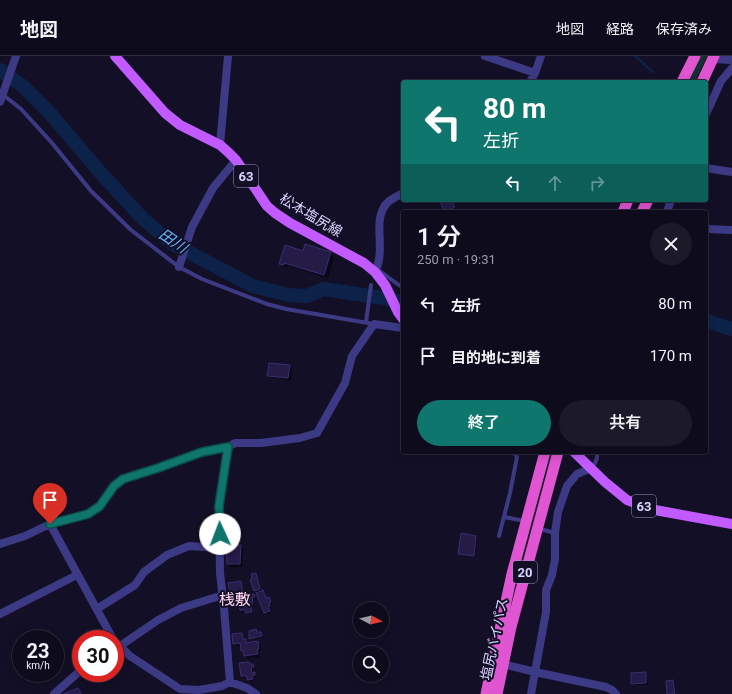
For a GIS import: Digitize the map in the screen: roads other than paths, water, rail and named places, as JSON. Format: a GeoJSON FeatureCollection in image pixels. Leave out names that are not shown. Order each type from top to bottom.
{"type":"FeatureCollection","features":[{"type":"Feature","properties":{"kind":"highway"},"geometry":{"type":"LineString","coordinates":[[683,80],[692,57]]}},
{"type":"Feature","properties":{"kind":"highway"},"geometry":{"type":"LineString","coordinates":[[703,80],[713,57]]}},
{"type":"Feature","properties":{"kind":"highway","name":"塩尻バイパス"},"geometry":{"type":"LineString","coordinates":[[486,694],[512,574],[544,454]]}},
{"type":"Feature","properties":{"kind":"highway","name":"塩尻バイパス"},"geometry":{"type":"LineString","coordinates":[[497,694],[510,627],[557,454]]}},
{"type":"Feature","properties":{"kind":"main road","name":"松本塩尻線"},"geometry":{"type":"LineString","coordinates":[[115,56],[173,120],[187,129],[220,145],[236,160],[267,206],[274,213],[376,270],[401,316]]}},
{"type":"Feature","properties":{"kind":"main road","name":"63"},"geometry":{"type":"LineString","coordinates":[[576,454],[605,482],[628,500],[655,510],[732,524]]}},
{"type":"Feature","properties":{"kind":"street"},"geometry":{"type":"LineString","coordinates":[[220,145],[228,56]]}},
{"type":"Feature","properties":{"kind":"street"},"geometry":{"type":"LineString","coordinates":[[485,56],[535,73]]}},
{"type":"Feature","properties":{"kind":"street"},"geometry":{"type":"LineString","coordinates":[[531,80],[541,56]]}},
{"type":"Feature","properties":{"kind":"street"},"geometry":{"type":"LineString","coordinates":[[2,95],[16,57]]}},
{"type":"Feature","properties":{"kind":"street"},"geometry":{"type":"LineString","coordinates":[[713,57],[732,60]]}},
{"type":"Feature","properties":{"kind":"street"},"geometry":{"type":"LineString","coordinates":[[708,110],[721,81],[732,68]]}},
{"type":"Feature","properties":{"kind":"street"},"geometry":{"type":"LineString","coordinates":[[180,264],[191,230],[213,188],[236,160]]}},
{"type":"Feature","properties":{"kind":"street"},"geometry":{"type":"LineString","coordinates":[[708,168],[732,172]]}},
{"type":"Feature","properties":{"kind":"street"},"geometry":{"type":"LineString","coordinates":[[376,270],[380,258],[379,219],[388,203],[401,194]]}},
{"type":"Feature","properties":{"kind":"street"},"geometry":{"type":"LineString","coordinates":[[708,229],[732,230]]}},
{"type":"Feature","properties":{"kind":"street"},"geometry":{"type":"LineString","coordinates":[[0,544],[26,536],[50,524],[88,514],[100,506],[114,486],[123,479],[202,452],[228,447],[235,443],[261,443],[300,438],[316,433],[345,383],[352,356],[369,322],[401,328]]}},
{"type":"Feature","properties":{"kind":"street"},"geometry":{"type":"LineString","coordinates":[[228,447],[219,506],[220,573],[230,682]]}},
{"type":"Feature","properties":{"kind":"street"},"geometry":{"type":"LineString","coordinates":[[532,694],[546,612],[546,590],[552,575],[555,560],[555,533],[558,512],[567,486],[577,474],[592,468]]}},
{"type":"Feature","properties":{"kind":"street"},"geometry":{"type":"LineString","coordinates":[[50,524],[108,630]]}},
{"type":"Feature","properties":{"kind":"street"},"geometry":{"type":"LineString","coordinates":[[96,608],[135,585],[144,572],[167,554],[190,546],[220,548]]}},
{"type":"Feature","properties":{"kind":"street"},"geometry":{"type":"LineString","coordinates":[[0,614],[77,575]]}},
{"type":"Feature","properties":{"kind":"street"},"geometry":{"type":"LineString","coordinates":[[124,640],[181,608],[223,595]]}},
{"type":"Feature","properties":{"kind":"street"},"geometry":{"type":"LineString","coordinates":[[124,650],[180,689],[199,690],[222,686],[230,682],[247,688],[256,694]]}},
{"type":"Feature","properties":{"kind":"street"},"geometry":{"type":"LineString","coordinates":[[502,664],[606,687],[616,694]]}},
{"type":"Feature","properties":{"kind":"street"},"geometry":{"type":"LineString","coordinates":[[54,694],[72,678]]}},
{"type":"Feature","properties":{"kind":"lane"},"geometry":{"type":"LineString","coordinates":[[2,95],[21,108],[52,142],[92,191],[131,230],[202,279],[273,306],[324,316],[369,322],[371,287]]}},
{"type":"Feature","properties":{"kind":"lane"},"geometry":{"type":"LineString","coordinates":[[376,270],[401,287]]}},
{"type":"Feature","properties":{"kind":"lane"},"geometry":{"type":"LineString","coordinates":[[499,536],[510,494],[517,457],[515,454]]}},
{"type":"Feature","properties":{"kind":"lane"},"geometry":{"type":"LineString","coordinates":[[592,468],[596,461],[597,454]]}},
{"type":"Feature","properties":{"kind":"lane"},"geometry":{"type":"LineString","coordinates":[[504,517],[527,521]]}},
{"type":"Feature","properties":{"kind":"lane"},"geometry":{"type":"LineString","coordinates":[[544,530],[555,533]]}},
{"type":"Feature","properties":{"kind":"waterway"},"geometry":{"type":"LineString","coordinates":[[635,56],[653,72]]}},
{"type":"Feature","properties":{"kind":"waterway","name":"田川"},"geometry":{"type":"LineString","coordinates":[[0,70],[24,87],[49,112],[99,171],[142,218],[173,244],[253,286],[289,295],[307,296],[323,289],[401,302]]}},
{"type":"Feature","properties":{"kind":"waterway","name":"田川"},"geometry":{"type":"LineString","coordinates":[[708,322],[732,329]]}},
{"type":"Feature","properties":{"kind":"district","name":"桟敷"},"geometry":{"type":"Point","coordinates":[235,599]}}]}
